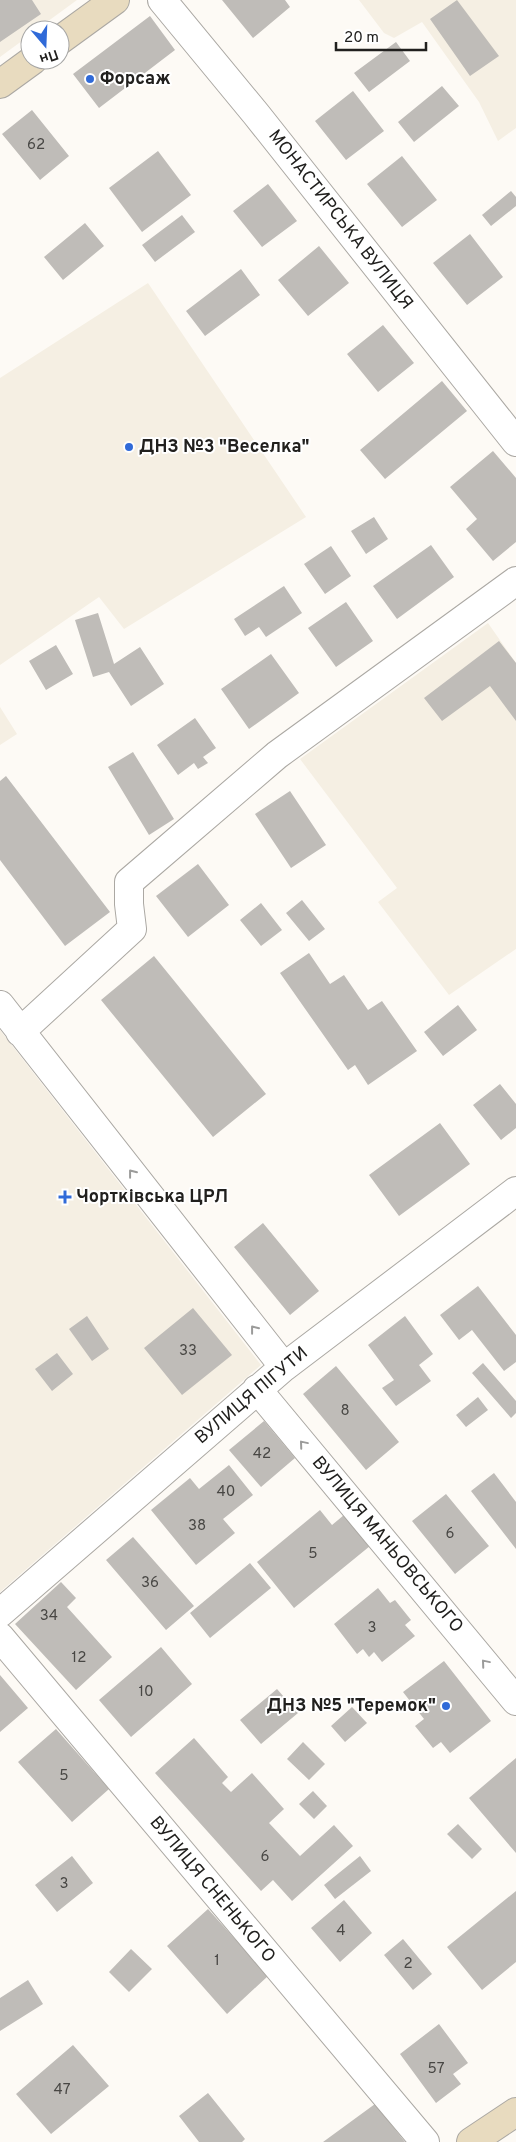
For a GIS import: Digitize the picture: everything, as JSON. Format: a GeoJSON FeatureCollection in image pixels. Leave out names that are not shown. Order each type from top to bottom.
{"type":"FeatureCollection","features":[{"type":"Feature","properties":{"kind":"main road"},"geometry":{"type":"LineString","coordinates":[[70,33],[115,0]]}},
{"type":"Feature","properties":{"kind":"main road"},"geometry":{"type":"LineString","coordinates":[[0,84],[20,69]]}},
{"type":"Feature","properties":{"kind":"main road"},"geometry":{"type":"LineString","coordinates":[[471,2142],[516,2112]]}},
{"type":"Feature","properties":{"kind":"street","name":"МОНАСТИРСЬКА ВУЛИЦЯ"},"geometry":{"type":"LineString","coordinates":[[162,0],[256,114],[516,442]]}},
{"type":"Feature","properties":{"kind":"street"},"geometry":{"type":"LineString","coordinates":[[20,1032],[132,929],[129,882],[277,755],[516,581]]}},
{"type":"Feature","properties":{"kind":"street"},"geometry":{"type":"LineString","coordinates":[[0,1005],[284,1367]]}},
{"type":"Feature","properties":{"kind":"street","name":"ВУЛИЦЯ ПІГУТИ"},"geometry":{"type":"LineString","coordinates":[[0,1614],[257,1389],[516,1191]]}},
{"type":"Feature","properties":{"kind":"street","name":"ВУЛИЦЯ МАНЬОВСЬКОГО"},"geometry":{"type":"LineString","coordinates":[[257,1389],[516,1701]]}},
{"type":"Feature","properties":{"kind":"street","name":"ВУЛИЦЯ СНЕНЬКОГО"},"geometry":{"type":"LineString","coordinates":[[0,1637],[425,2142]]}},
{"type":"Feature","properties":{"kind":"shaded area"},"geometry":{"type":"Polygon","coordinates":[[[0,0],[77,0],[50,20],[20,20],[20,42],[0,57],[0,0]]]}},
{"type":"Feature","properties":{"kind":"shaded area"},"geometry":{"type":"Polygon","coordinates":[[[359,0],[516,0],[516,128],[498,141],[479,102],[422,22],[394,38],[384,33],[359,0]]]}},
{"type":"Feature","properties":{"kind":"shaded area","name":"ДНЗ №3 \"Веселка\""},"geometry":{"type":"Polygon","coordinates":[[[148,283],[306,517],[124,629],[99,597],[0,665],[0,378],[148,283]]]}},
{"type":"Feature","properties":{"kind":"shaded area"},"geometry":{"type":"Polygon","coordinates":[[[488,623],[516,663],[516,949],[449,995],[378,902],[397,888],[300,759],[488,623]]]}},
{"type":"Feature","properties":{"kind":"shaded area"},"geometry":{"type":"Polygon","coordinates":[[[0,707],[17,734],[0,745],[0,707]]]}},
{"type":"Feature","properties":{"kind":"shaded area","name":"Чортківська ЦРЛ"},"geometry":{"type":"Polygon","coordinates":[[[0,1030],[261,1365],[0,1592],[0,1030]]]}},
{"type":"Feature","properties":{"kind":"building"},"geometry":{"type":"Polygon","coordinates":[[[0,0],[32,0],[41,14],[32,20],[20,20],[20,28],[0,42],[0,0]]]}},
{"type":"Feature","properties":{"kind":"building"},"geometry":{"type":"Polygon","coordinates":[[[222,0],[285,0],[290,7],[253,38],[222,0]]]}},
{"type":"Feature","properties":{"kind":"building"},"geometry":{"type":"Polygon","coordinates":[[[457,0],[499,56],[470,76],[430,19],[457,0]]]}},
{"type":"Feature","properties":{"kind":"building"},"geometry":{"type":"Polygon","coordinates":[[[150,16],[175,50],[99,108],[73,74],[150,16]]]}},
{"type":"Feature","properties":{"kind":"building"},"geometry":{"type":"Polygon","coordinates":[[[396,42],[410,61],[369,92],[354,73],[396,42]]]}},
{"type":"Feature","properties":{"kind":"building"},"geometry":{"type":"Polygon","coordinates":[[[442,86],[459,106],[414,142],[398,122],[442,86]]]}},
{"type":"Feature","properties":{"kind":"building"},"geometry":{"type":"Polygon","coordinates":[[[353,91],[384,131],[346,160],[315,121],[353,91]]]}},
{"type":"Feature","properties":{"kind":"building"},"geometry":{"type":"Polygon","coordinates":[[[32,110],[69,156],[40,180],[2,134],[32,110]]]}},
{"type":"Feature","properties":{"kind":"building"},"geometry":{"type":"Polygon","coordinates":[[[158,151],[191,195],[142,232],[109,188],[158,151]]]}},
{"type":"Feature","properties":{"kind":"building"},"geometry":{"type":"Polygon","coordinates":[[[402,156],[437,200],[402,227],[367,184],[402,156]]]}},
{"type":"Feature","properties":{"kind":"building"},"geometry":{"type":"Polygon","coordinates":[[[268,184],[297,221],[262,247],[233,211],[268,184]]]}},
{"type":"Feature","properties":{"kind":"building"},"geometry":{"type":"Polygon","coordinates":[[[511,191],[516,197],[516,206],[491,226],[482,215],[511,191]]]}},
{"type":"Feature","properties":{"kind":"building"},"geometry":{"type":"Polygon","coordinates":[[[182,215],[195,232],[155,262],[142,245],[182,215]]]}},
{"type":"Feature","properties":{"kind":"building"},"geometry":{"type":"Polygon","coordinates":[[[85,223],[104,246],[63,280],[44,257],[85,223]]]}},
{"type":"Feature","properties":{"kind":"building"},"geometry":{"type":"Polygon","coordinates":[[[470,234],[503,277],[467,305],[433,263],[470,234]]]}},
{"type":"Feature","properties":{"kind":"building"},"geometry":{"type":"Polygon","coordinates":[[[319,246],[349,283],[308,316],[278,280],[319,246]]]}},
{"type":"Feature","properties":{"kind":"building"},"geometry":{"type":"Polygon","coordinates":[[[241,269],[260,295],[205,336],[186,311],[241,269]]]}},
{"type":"Feature","properties":{"kind":"building"},"geometry":{"type":"Polygon","coordinates":[[[383,325],[414,363],[378,392],[347,354],[383,325]]]}},
{"type":"Feature","properties":{"kind":"building"},"geometry":{"type":"Polygon","coordinates":[[[442,381],[467,411],[385,479],[360,450],[442,381]]]}},
{"type":"Feature","properties":{"kind":"building"},"geometry":{"type":"Polygon","coordinates":[[[493,451],[516,478],[516,542],[493,561],[466,529],[477,519],[450,487],[493,451]]]}},
{"type":"Feature","properties":{"kind":"building"},"geometry":{"type":"Polygon","coordinates":[[[374,517],[388,539],[366,554],[351,531],[374,517]]]}},
{"type":"Feature","properties":{"kind":"building"},"geometry":{"type":"Polygon","coordinates":[[[431,545],[454,577],[397,619],[373,586],[431,545]]]}},
{"type":"Feature","properties":{"kind":"building"},"geometry":{"type":"Polygon","coordinates":[[[331,546],[351,576],[325,594],[304,564],[331,546]]]}},
{"type":"Feature","properties":{"kind":"building"},"geometry":{"type":"Polygon","coordinates":[[[284,586],[302,613],[266,637],[259,627],[245,636],[234,619],[284,586]]]}},
{"type":"Feature","properties":{"kind":"building"},"geometry":{"type":"Polygon","coordinates":[[[346,602],[373,641],[336,667],[308,628],[346,602]]]}},
{"type":"Feature","properties":{"kind":"building"},"geometry":{"type":"Polygon","coordinates":[[[98,613],[114,664],[140,647],[164,684],[131,706],[109,672],[93,677],[75,620],[98,613]]]}},
{"type":"Feature","properties":{"kind":"building"},"geometry":{"type":"Polygon","coordinates":[[[499,641],[516,663],[516,721],[490,686],[442,721],[424,698],[499,641]]]}},
{"type":"Feature","properties":{"kind":"building"},"geometry":{"type":"Polygon","coordinates":[[[56,645],[73,674],[46,690],[29,661],[56,645]]]}},
{"type":"Feature","properties":{"kind":"building"},"geometry":{"type":"Polygon","coordinates":[[[271,654],[299,693],[249,729],[221,689],[271,654]]]}},
{"type":"Feature","properties":{"kind":"building"},"geometry":{"type":"Polygon","coordinates":[[[195,718],[216,748],[203,757],[208,763],[198,769],[194,763],[178,775],[157,745],[195,718]]]}},
{"type":"Feature","properties":{"kind":"building"},"geometry":{"type":"Polygon","coordinates":[[[133,752],[174,819],[149,835],[108,767],[133,752]]]}},
{"type":"Feature","properties":{"kind":"building"},"geometry":{"type":"Polygon","coordinates":[[[6,776],[110,912],[65,946],[0,860],[0,781],[6,776]]]}},
{"type":"Feature","properties":{"kind":"building"},"geometry":{"type":"Polygon","coordinates":[[[290,791],[326,845],[291,868],[255,814],[290,791]]]}},
{"type":"Feature","properties":{"kind":"building"},"geometry":{"type":"Polygon","coordinates":[[[198,864],[229,905],[188,937],[156,896],[198,864]]]}},
{"type":"Feature","properties":{"kind":"building"},"geometry":{"type":"Polygon","coordinates":[[[302,900],[325,929],[309,941],[286,913],[302,900]]]}},
{"type":"Feature","properties":{"kind":"building"},"geometry":{"type":"Polygon","coordinates":[[[261,903],[282,930],[261,946],[240,920],[261,903]]]}},
{"type":"Feature","properties":{"kind":"building"},"geometry":{"type":"Polygon","coordinates":[[[309,953],[330,984],[344,975],[368,1010],[382,1001],[417,1051],[368,1085],[355,1065],[348,1070],[280,973],[309,953]]]}},
{"type":"Feature","properties":{"kind":"building"},"geometry":{"type":"Polygon","coordinates":[[[154,956],[266,1094],[213,1137],[101,1000],[154,956]]]}},
{"type":"Feature","properties":{"kind":"building"},"geometry":{"type":"Polygon","coordinates":[[[458,1005],[477,1030],[443,1056],[424,1032],[458,1005]]]}},
{"type":"Feature","properties":{"kind":"building"},"geometry":{"type":"Polygon","coordinates":[[[500,1084],[516,1104],[516,1128],[501,1140],[473,1105],[500,1084]]]}},
{"type":"Feature","properties":{"kind":"building"},"geometry":{"type":"Polygon","coordinates":[[[440,1123],[470,1164],[399,1216],[369,1175],[440,1123]]]}},
{"type":"Feature","properties":{"kind":"building"},"geometry":{"type":"Polygon","coordinates":[[[263,1223],[319,1291],[290,1315],[234,1247],[263,1223]]]}},
{"type":"Feature","properties":{"kind":"building"},"geometry":{"type":"Polygon","coordinates":[[[478,1286],[516,1335],[516,1362],[504,1371],[472,1330],[459,1340],[440,1315],[478,1286]]]}},
{"type":"Feature","properties":{"kind":"building"},"geometry":{"type":"Polygon","coordinates":[[[193,1308],[232,1355],[182,1395],[144,1348],[193,1308]]]}},
{"type":"Feature","properties":{"kind":"building"},"geometry":{"type":"Polygon","coordinates":[[[87,1316],[109,1349],[92,1361],[69,1329],[87,1316]]]}},
{"type":"Feature","properties":{"kind":"building"},"geometry":{"type":"Polygon","coordinates":[[[405,1316],[433,1354],[419,1365],[431,1381],[396,1406],[382,1388],[394,1380],[368,1345],[405,1316]]]}},
{"type":"Feature","properties":{"kind":"building"},"geometry":{"type":"Polygon","coordinates":[[[57,1353],[73,1374],[52,1391],[35,1369],[57,1353]]]}},
{"type":"Feature","properties":{"kind":"building"},"geometry":{"type":"Polygon","coordinates":[[[483,1363],[516,1401],[516,1413],[511,1418],[472,1373],[483,1363]]]}},
{"type":"Feature","properties":{"kind":"building"},"geometry":{"type":"Polygon","coordinates":[[[336,1366],[399,1442],[366,1470],[303,1394],[336,1366]]]}},
{"type":"Feature","properties":{"kind":"building"},"geometry":{"type":"Polygon","coordinates":[[[478,1397],[488,1410],[466,1427],[456,1415],[478,1397]]]}},
{"type":"Feature","properties":{"kind":"building"},"geometry":{"type":"Polygon","coordinates":[[[264,1421],[295,1458],[261,1487],[229,1450],[264,1421]]]}},
{"type":"Feature","properties":{"kind":"building"},"geometry":{"type":"Polygon","coordinates":[[[229,1465],[253,1495],[223,1519],[235,1533],[196,1565],[151,1510],[190,1478],[199,1489],[229,1465]]]}},
{"type":"Feature","properties":{"kind":"building"},"geometry":{"type":"Polygon","coordinates":[[[494,1473],[516,1502],[516,1549],[471,1491],[494,1473]]]}},
{"type":"Feature","properties":{"kind":"building"},"geometry":{"type":"Polygon","coordinates":[[[446,1494],[489,1546],[455,1574],[412,1521],[446,1494]]]}},
{"type":"Feature","properties":{"kind":"building"},"geometry":{"type":"Polygon","coordinates":[[[320,1510],[332,1525],[344,1515],[370,1546],[294,1608],[257,1562],[320,1510]]]}},
{"type":"Feature","properties":{"kind":"building"},"geometry":{"type":"Polygon","coordinates":[[[133,1537],[194,1606],[166,1630],[106,1560],[133,1537]]]}},
{"type":"Feature","properties":{"kind":"building"},"geometry":{"type":"Polygon","coordinates":[[[250,1563],[271,1588],[210,1638],[190,1613],[250,1563]]]}},
{"type":"Feature","properties":{"kind":"building"},"geometry":{"type":"Polygon","coordinates":[[[61,1582],[76,1598],[67,1607],[112,1657],[76,1690],[15,1624],[61,1582]]]}},
{"type":"Feature","properties":{"kind":"building"},"geometry":{"type":"Polygon","coordinates":[[[378,1588],[390,1603],[395,1600],[411,1620],[405,1625],[415,1636],[382,1662],[374,1652],[369,1657],[363,1649],[357,1654],[334,1624],[378,1588]]]}},
{"type":"Feature","properties":{"kind":"building"},"geometry":{"type":"Polygon","coordinates":[[[161,1647],[192,1684],[131,1737],[99,1700],[161,1647]]]}},
{"type":"Feature","properties":{"kind":"building","name":"ДНЗ №5 \"Теремок\""},"geometry":{"type":"Polygon","coordinates":[[[444,1661],[491,1721],[450,1753],[441,1742],[433,1748],[415,1726],[424,1719],[403,1692],[444,1661]]]}},
{"type":"Feature","properties":{"kind":"building"},"geometry":{"type":"Polygon","coordinates":[[[0,1675],[28,1708],[0,1732],[0,1675]]]}},
{"type":"Feature","properties":{"kind":"building"},"geometry":{"type":"Polygon","coordinates":[[[277,1689],[298,1713],[261,1744],[240,1720],[277,1689]]]}},
{"type":"Feature","properties":{"kind":"building"},"geometry":{"type":"Polygon","coordinates":[[[352,1707],[367,1723],[345,1742],[331,1726],[352,1707]]]}},
{"type":"Feature","properties":{"kind":"building"},"geometry":{"type":"Polygon","coordinates":[[[56,1729],[109,1789],[72,1822],[18,1762],[56,1729]]]}},
{"type":"Feature","properties":{"kind":"building"},"geometry":{"type":"Polygon","coordinates":[[[194,1738],[228,1777],[222,1783],[231,1792],[252,1773],[284,1809],[269,1823],[300,1856],[334,1825],[353,1846],[292,1901],[273,1880],[261,1891],[155,1773],[194,1738]]]}},
{"type":"Feature","properties":{"kind":"building"},"geometry":{"type":"Polygon","coordinates":[[[303,1742],[325,1764],[309,1780],[287,1759],[303,1742]]]}},
{"type":"Feature","properties":{"kind":"building"},"geometry":{"type":"Polygon","coordinates":[[[516,1758],[516,1853],[469,1798],[516,1758]]]}},
{"type":"Feature","properties":{"kind":"building"},"geometry":{"type":"Polygon","coordinates":[[[313,1791],[327,1806],[314,1819],[299,1804],[313,1791]]]}},
{"type":"Feature","properties":{"kind":"building"},"geometry":{"type":"Polygon","coordinates":[[[458,1824],[482,1849],[472,1859],[447,1834],[458,1824]]]}},
{"type":"Feature","properties":{"kind":"building"},"geometry":{"type":"Polygon","coordinates":[[[72,1856],[93,1883],[57,1912],[35,1885],[72,1856]]]}},
{"type":"Feature","properties":{"kind":"building"},"geometry":{"type":"Polygon","coordinates":[[[360,1856],[371,1871],[335,1899],[324,1885],[360,1856]]]}},
{"type":"Feature","properties":{"kind":"building"},"geometry":{"type":"Polygon","coordinates":[[[516,1891],[516,1962],[482,1990],[447,1947],[516,1891]]]}},
{"type":"Feature","properties":{"kind":"building"},"geometry":{"type":"Polygon","coordinates":[[[344,1900],[372,1933],[340,1962],[311,1928],[344,1900]]]}},
{"type":"Feature","properties":{"kind":"building"},"geometry":{"type":"Polygon","coordinates":[[[208,1909],[268,1976],[227,2014],[167,1946],[208,1909]]]}},
{"type":"Feature","properties":{"kind":"building"},"geometry":{"type":"Polygon","coordinates":[[[403,1939],[432,1974],[413,1990],[384,1955],[403,1939]]]}},
{"type":"Feature","properties":{"kind":"building"},"geometry":{"type":"Polygon","coordinates":[[[131,1949],[152,1969],[129,1992],[109,1972],[131,1949]]]}},
{"type":"Feature","properties":{"kind":"building"},"geometry":{"type":"Polygon","coordinates":[[[28,1980],[43,2004],[0,2031],[0,1998],[28,1980]]]}},
{"type":"Feature","properties":{"kind":"building"},"geometry":{"type":"Polygon","coordinates":[[[439,2024],[468,2063],[453,2074],[461,2084],[436,2103],[400,2054],[439,2024]]]}},
{"type":"Feature","properties":{"kind":"building"},"geometry":{"type":"Polygon","coordinates":[[[73,2045],[109,2086],[51,2134],[16,2094],[73,2045]]]}},
{"type":"Feature","properties":{"kind":"building"},"geometry":{"type":"Polygon","coordinates":[[[208,2093],[245,2139],[242,2142],[199,2142],[179,2116],[208,2093]]]}},
{"type":"Feature","properties":{"kind":"building"},"geometry":{"type":"Polygon","coordinates":[[[375,2104],[405,2142],[323,2142],[375,2104]]]}},
{"type":"Feature","properties":{"kind":"place","name":"Форсаж"},"geometry":{"type":"Point","coordinates":[90,79]}},
{"type":"Feature","properties":{"kind":"place","name":"ДНЗ №3 \"Веселка\""},"geometry":{"type":"Point","coordinates":[129,447]}},
{"type":"Feature","properties":{"kind":"place","name":"Чортківська ЦРЛ"},"geometry":{"type":"Point","coordinates":[65,1197]}},
{"type":"Feature","properties":{"kind":"place","name":"ДНЗ №5 \"Теремок\""},"geometry":{"type":"Point","coordinates":[446,1706]}}]}
